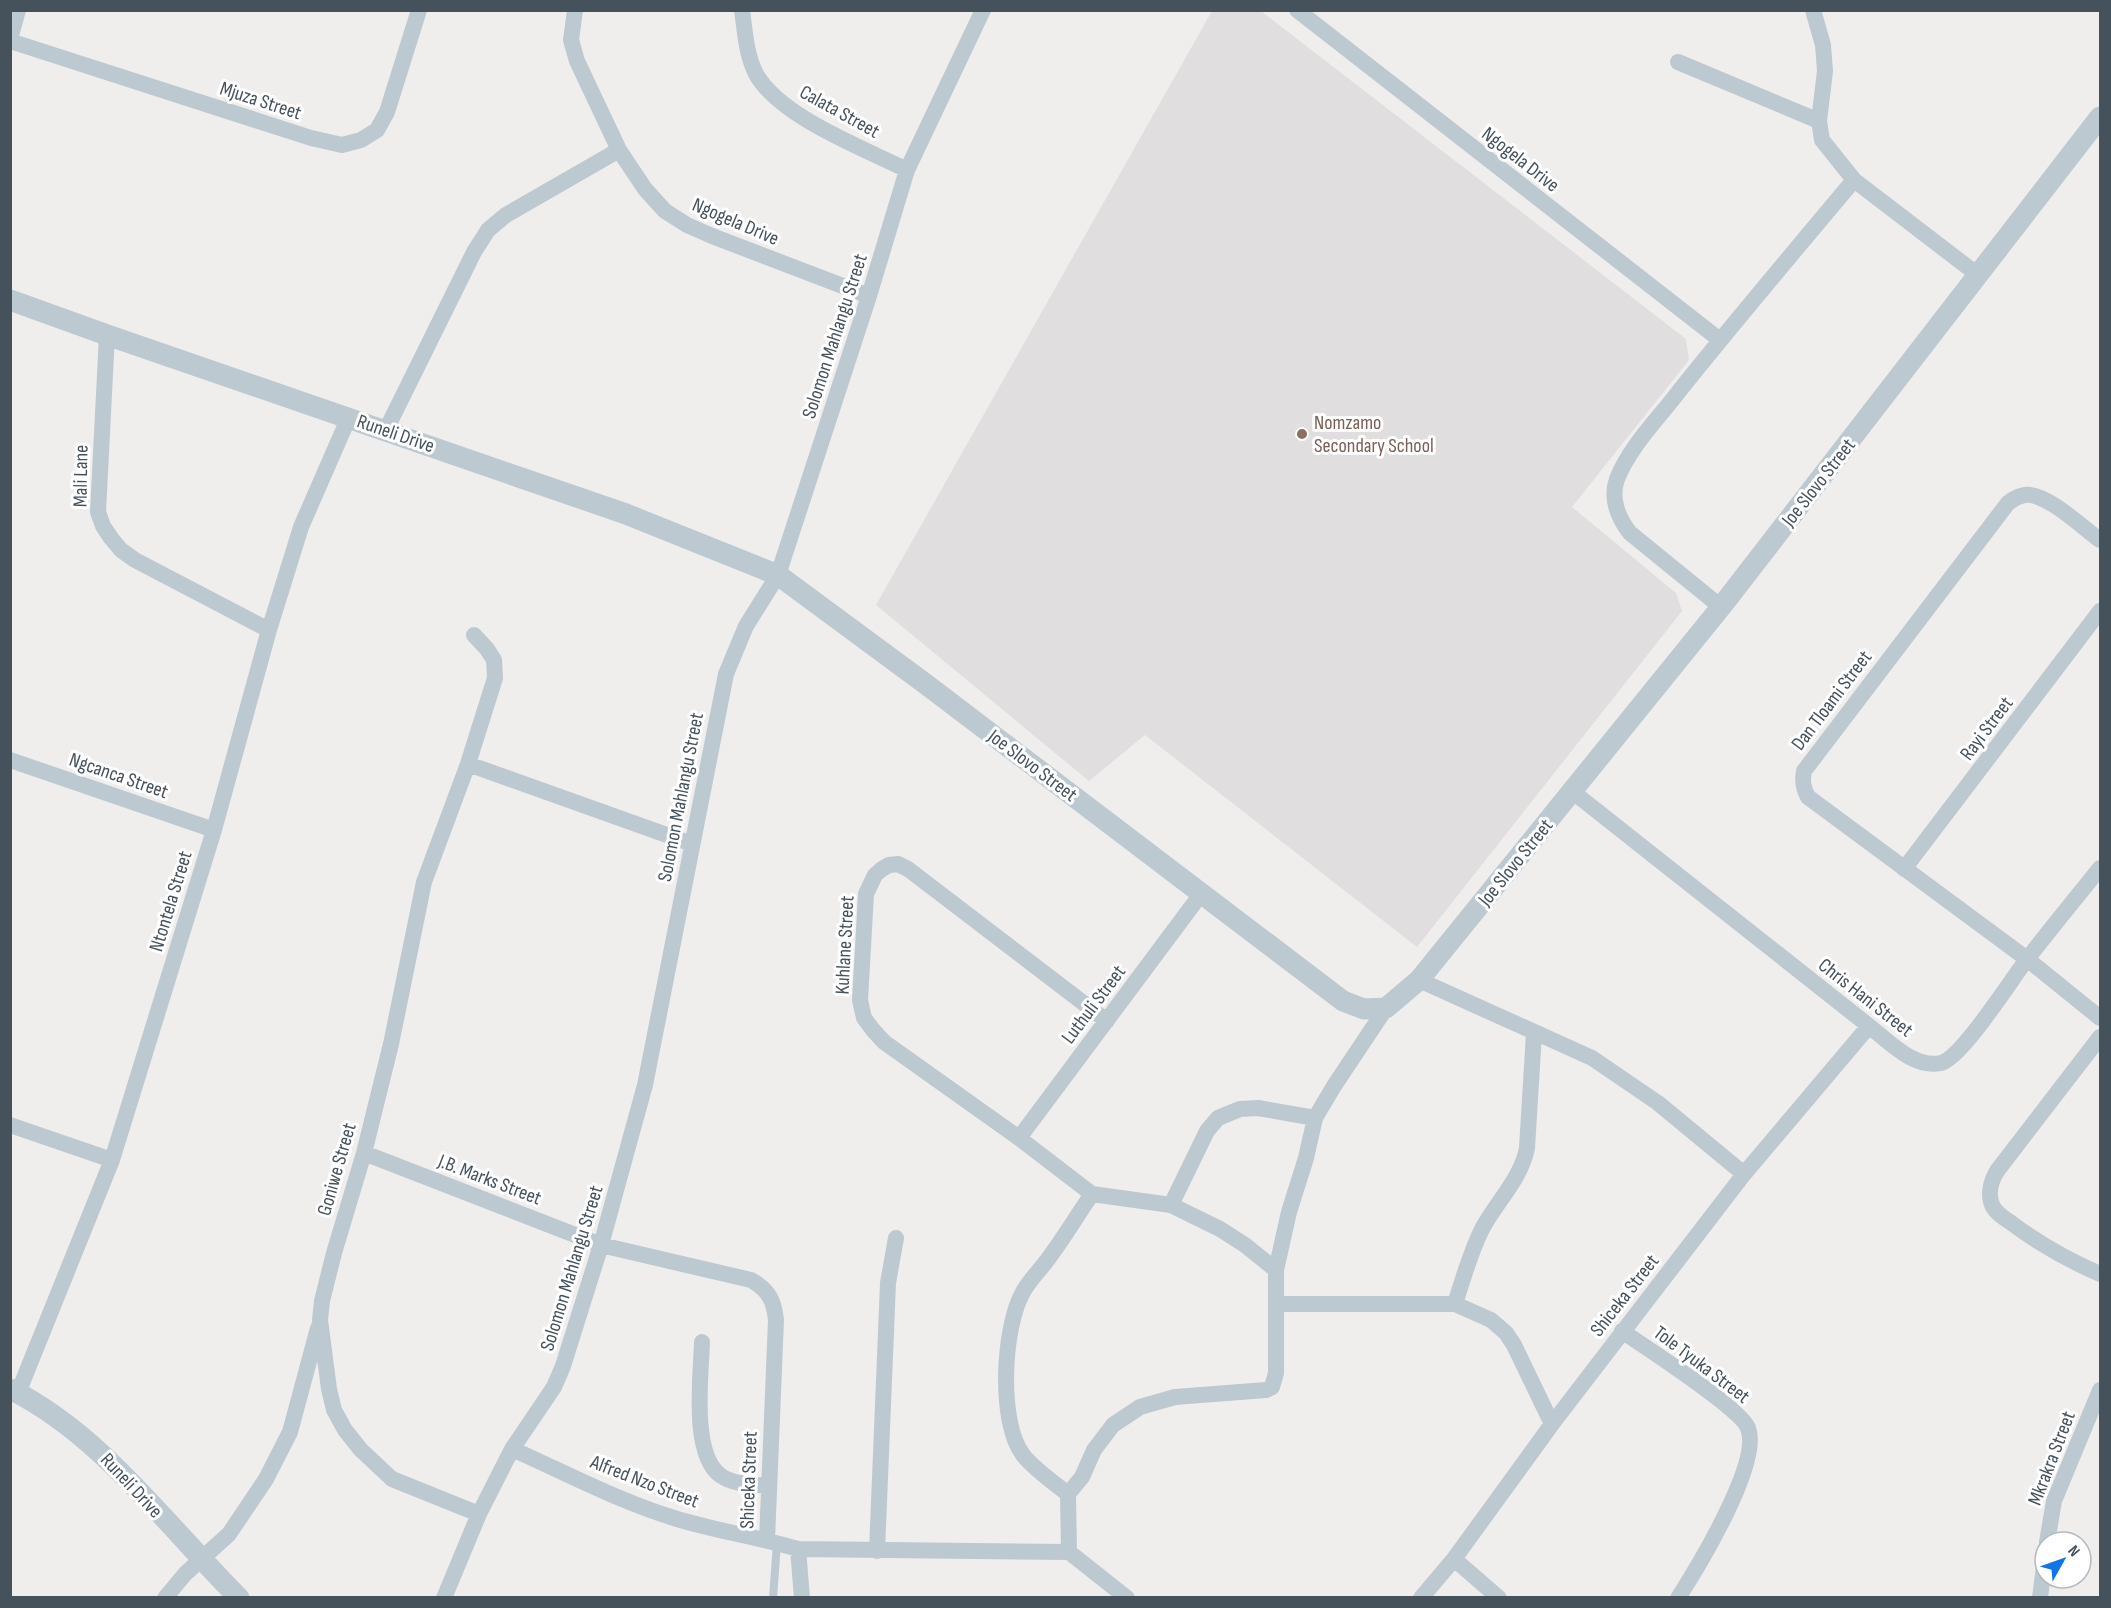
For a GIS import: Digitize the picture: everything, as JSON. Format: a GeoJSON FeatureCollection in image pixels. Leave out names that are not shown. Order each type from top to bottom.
{"type":"FeatureCollection","features":[{"type":"Feature","properties":{"kind":"street"},"geometry":{"type":"LineString","coordinates":[[10,40],[18,10]]}},
{"type":"Feature","properties":{"kind":"street","name":"Mjuza Street"},"geometry":{"type":"LineString","coordinates":[[10,40],[311,138],[342,145],[361,140],[377,130],[387,112],[419,10]]}},
{"type":"Feature","properties":{"kind":"street","name":"Ngogela Drive"},"geometry":{"type":"LineString","coordinates":[[575,10],[571,40],[577,61],[619,150],[645,189],[665,211],[687,225],[712,236],[869,296]]}},
{"type":"Feature","properties":{"kind":"street","name":"Calata Street"},"geometry":{"type":"LineString","coordinates":[[742,10],[747,45],[757,74],[774,96],[797,116],[907,170]]}},
{"type":"Feature","properties":{"kind":"street","name":"Solomon Mahlangu Street"},"geometry":{"type":"LineString","coordinates":[[444,1598],[480,1514],[512,1449],[554,1387],[563,1366],[601,1245],[645,1084],[726,674],[746,626],[778,575],[869,296],[907,170],[983,10]]}},
{"type":"Feature","properties":{"kind":"street","name":"Ngogela Drive"},"geometry":{"type":"LineString","coordinates":[[1297,10],[1720,340]]}},
{"type":"Feature","properties":{"kind":"street"},"geometry":{"type":"LineString","coordinates":[[1813,10],[1823,45],[1825,70],[1819,121],[1821,140],[1854,180],[1978,275]]}},
{"type":"Feature","properties":{"kind":"street"},"geometry":{"type":"LineString","coordinates":[[1678,62],[1819,121]]}},
{"type":"Feature","properties":{"kind":"street","name":"Joe Slovo Street"},"geometry":{"type":"LineString","coordinates":[[778,575],[927,685],[1343,1001],[1364,1009],[1386,1008],[1419,980],[1573,792],[1721,607],[2100,117]]}},
{"type":"Feature","properties":{"kind":"street"},"geometry":{"type":"LineString","coordinates":[[386,430],[474,252],[488,230],[506,215],[619,150]]}},
{"type":"Feature","properties":{"kind":"street"},"geometry":{"type":"LineString","coordinates":[[1721,607],[1630,533],[1620,521],[1616,509],[1616,481],[1628,456],[1720,340],[1854,180]]}},
{"type":"Feature","properties":{"kind":"street","name":"Runeli Drive"},"geometry":{"type":"LineString","coordinates":[[10,300],[626,513],[778,575]]}},
{"type":"Feature","properties":{"kind":"street","name":"Mali Lane"},"geometry":{"type":"LineString","coordinates":[[107,335],[98,486],[98,512],[103,526],[121,550],[135,560],[269,630]]}},
{"type":"Feature","properties":{"kind":"street","name":"Ntontela Street"},"geometry":{"type":"LineString","coordinates":[[14,1391],[112,1160],[214,830],[269,630],[301,527],[349,417]]}},
{"type":"Feature","properties":{"kind":"street","name":"Dan Tloami Street"},"geometry":{"type":"LineString","coordinates":[[2100,540],[2041,497],[2026,495],[2008,503],[1804,771],[1803,788],[1808,797],[2027,959],[2100,1018]]}},
{"type":"Feature","properties":{"kind":"street","name":"Rayi Street"},"geometry":{"type":"LineString","coordinates":[[1904,869],[2100,611]]}},
{"type":"Feature","properties":{"kind":"street","name":"Goniwe Street"},"geometry":{"type":"LineString","coordinates":[[474,635],[488,649],[494,660],[495,678],[468,764],[424,882],[393,1035],[364,1153],[334,1253],[322,1301],[320,1320],[334,1410],[345,1430],[361,1450],[392,1479],[480,1514]]}},
{"type":"Feature","properties":{"kind":"street","name":"Ngcanca Street"},"geometry":{"type":"LineString","coordinates":[[10,760],[214,830]]}},
{"type":"Feature","properties":{"kind":"street"},"geometry":{"type":"LineString","coordinates":[[468,764],[692,844]]}},
{"type":"Feature","properties":{"kind":"street","name":"Chris Hani Street"},"geometry":{"type":"LineString","coordinates":[[1573,792],[1869,1026],[1910,1057],[1926,1063],[1943,1062],[1955,1053],[1973,1033],[2027,959],[2100,868]]}},
{"type":"Feature","properties":{"kind":"street","name":"Kuhlane Street"},"geometry":{"type":"LineString","coordinates":[[1092,1194],[1019,1138],[884,1042],[864,1018],[860,1000],[866,894],[874,875],[889,865],[898,864],[908,868],[1107,1021]]}},
{"type":"Feature","properties":{"kind":"street","name":"Luthuli Street"},"geometry":{"type":"LineString","coordinates":[[1019,1138],[1201,894]]}},
{"type":"Feature","properties":{"kind":"street"},"geometry":{"type":"LineString","coordinates":[[1419,980],[1592,1058],[1658,1103],[1744,1174]]}},
{"type":"Feature","properties":{"kind":"street"},"geometry":{"type":"LineString","coordinates":[[1127,1598],[1069,1552],[1068,1494],[1082,1477],[1094,1450],[1107,1431],[1124,1416],[1140,1407],[1175,1397],[1266,1390],[1272,1387],[1276,1373],[1276,1270],[1289,1212],[1306,1158],[1315,1118],[1386,1008]]}},
{"type":"Feature","properties":{"kind":"street","name":"Shiceka Street"},"geometry":{"type":"LineString","coordinates":[[1421,1598],[1454,1559],[1622,1331],[1744,1174],[1869,1026]]}},
{"type":"Feature","properties":{"kind":"street"},"geometry":{"type":"LineString","coordinates":[[1455,1304],[1470,1256],[1481,1231],[1517,1177],[1524,1162],[1527,1148],[1534,1033]]}},
{"type":"Feature","properties":{"kind":"street"},"geometry":{"type":"LineString","coordinates":[[2100,1037],[1997,1171],[1991,1185],[1990,1195],[1992,1205],[1997,1212],[2030,1237],[2054,1252],[2100,1274]]}},
{"type":"Feature","properties":{"kind":"street"},"geometry":{"type":"LineString","coordinates":[[1171,1205],[1207,1131],[1218,1118],[1240,1109],[1258,1108],[1315,1118]]}},
{"type":"Feature","properties":{"kind":"street"},"geometry":{"type":"LineString","coordinates":[[10,1125],[112,1160]]}},
{"type":"Feature","properties":{"kind":"street","name":"J.B. Marks Street"},"geometry":{"type":"LineString","coordinates":[[364,1153],[601,1245]]}},
{"type":"Feature","properties":{"kind":"street"},"geometry":{"type":"LineString","coordinates":[[1068,1494],[1034,1467],[1016,1442],[1008,1412],[1007,1364],[1015,1314],[1023,1291],[1047,1261],[1092,1194],[1171,1205],[1228,1234],[1276,1270]]}},
{"type":"Feature","properties":{"kind":"street"},"geometry":{"type":"LineString","coordinates":[[877,1551],[888,1283],[896,1238]]}},
{"type":"Feature","properties":{"kind":"street","name":"Shiceka Street"},"geometry":{"type":"LineString","coordinates":[[601,1245],[751,1280],[762,1286],[770,1295],[776,1320],[769,1486],[772,1541],[798,1549],[1069,1552]]}},
{"type":"Feature","properties":{"kind":"street"},"geometry":{"type":"LineString","coordinates":[[1276,1304],[1455,1304],[1491,1320],[1506,1333],[1552,1424]]}},
{"type":"Feature","properties":{"kind":"street"},"geometry":{"type":"LineString","coordinates":[[165,1598],[238,1522],[266,1479],[290,1432],[320,1320]]}},
{"type":"Feature","properties":{"kind":"street","name":"Tole Tyuka Street"},"geometry":{"type":"LineString","coordinates":[[1622,1331],[1732,1409],[1748,1428],[1749,1455],[1742,1480],[1716,1532],[1678,1598]]}},
{"type":"Feature","properties":{"kind":"street"},"geometry":{"type":"LineString","coordinates":[[702,1342],[700,1424],[706,1458],[720,1475],[733,1481],[769,1486]]}},
{"type":"Feature","properties":{"kind":"street","name":"Mkrakra Street"},"geometry":{"type":"LineString","coordinates":[[2049,1530],[2054,1501],[2100,1390]]}},
{"type":"Feature","properties":{"kind":"street","name":"Runeli Drive"},"geometry":{"type":"LineString","coordinates":[[14,1391],[52,1414],[96,1448],[239,1598]]}},
{"type":"Feature","properties":{"kind":"street","name":"Alfred Nzo Street"},"geometry":{"type":"LineString","coordinates":[[512,1449],[636,1505],[677,1519],[772,1541]]}},
{"type":"Feature","properties":{"kind":"street"},"geometry":{"type":"LineString","coordinates":[[798,1549],[802,1598]]}},
{"type":"Feature","properties":{"kind":"street"},"geometry":{"type":"LineString","coordinates":[[1454,1559],[1499,1598]]}},
{"type":"Feature","properties":{"kind":"lane"},"geometry":{"type":"LineString","coordinates":[[772,1541],[772,1598]]}},
{"type":"Feature","properties":{"kind":"shaded area","name":"Nomzamo Secondary School"},"geometry":{"type":"Polygon","coordinates":[[[1212,11],[1261,11],[1686,339],[1689,360],[1572,507],[1676,593],[1682,611],[1417,947],[1145,735],[1089,781],[876,605],[1212,11]]]}},
{"type":"Feature","properties":{"kind":"place","name":"Nomzamo Secondary School"},"geometry":{"type":"Point","coordinates":[1302,434]}}]}
